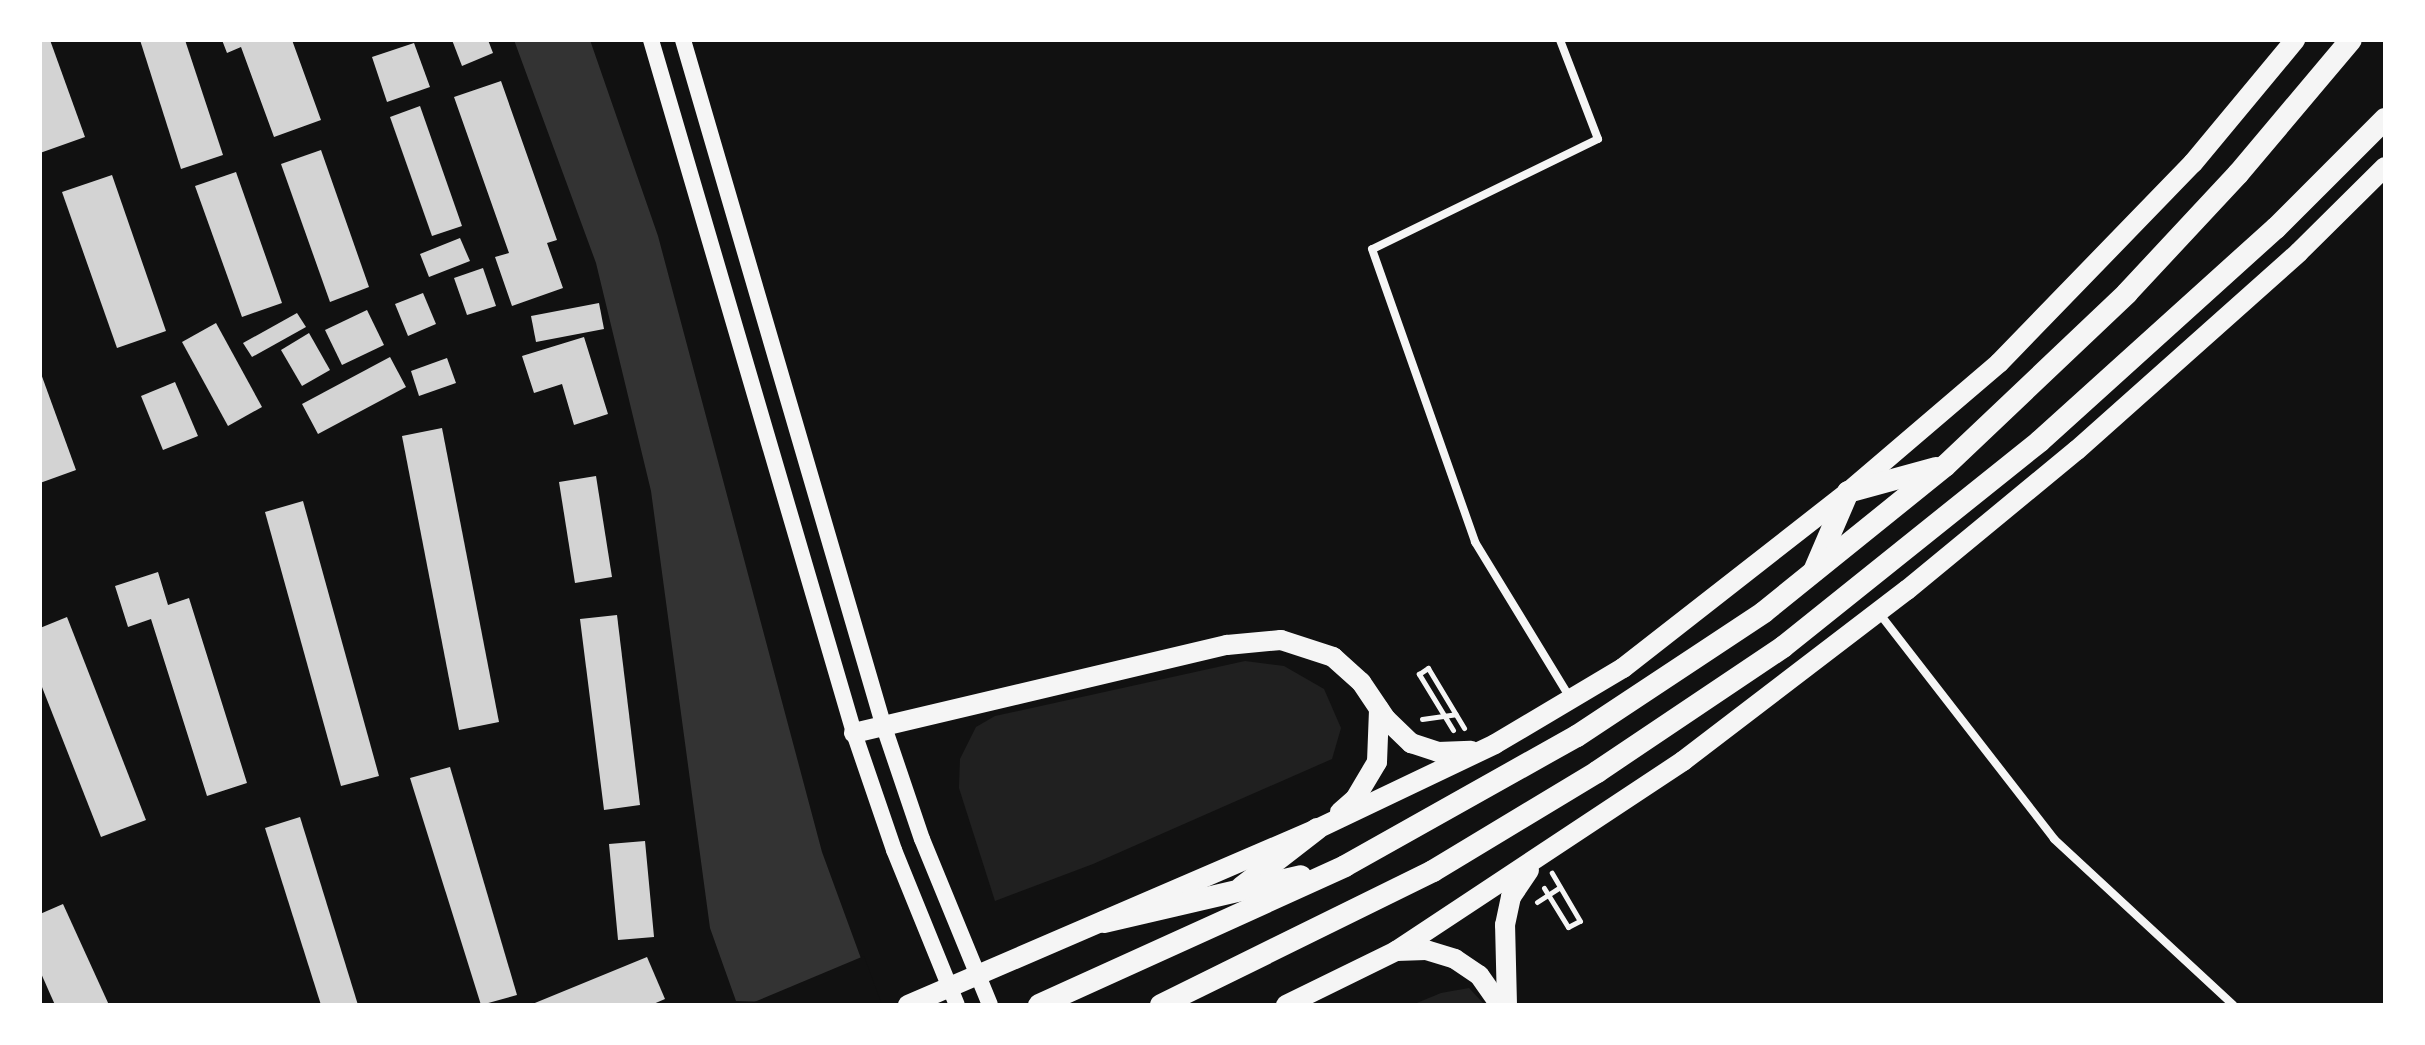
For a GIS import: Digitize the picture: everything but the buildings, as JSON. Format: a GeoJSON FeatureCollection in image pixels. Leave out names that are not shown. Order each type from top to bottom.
{"type":"FeatureCollection","features":[{"type":"Feature","properties":{"kind":"highway"},"geometry":{"type":"LineString","coordinates":[[1042,1003],[1345,866],[1636,700],[1813,575],[1945,466],[2127,293],[2238,174],[2351,40]]}},
{"type":"Feature","properties":{"kind":"highway"},"geometry":{"type":"LineString","coordinates":[[1161,1005],[1373,904],[1597,772],[1783,647],[1967,504],[2276,228],[2385,119]]}},
{"type":"Feature","properties":{"kind":"highway"},"geometry":{"type":"LineString","coordinates":[[1813,575],[1848,492],[1945,466]]}},
{"type":"Feature","properties":{"kind":"highway"},"geometry":{"type":"LineString","coordinates":[[1159,950],[1317,829]]}},
{"type":"Feature","properties":{"kind":"highway"},"geometry":{"type":"LineString","coordinates":[[1104,922],[1345,866]]}},
{"type":"Feature","properties":{"kind":"main road"},"geometry":{"type":"LineString","coordinates":[[651,40],[854,733],[894,850],[957,1005]]}},
{"type":"Feature","properties":{"kind":"main road"},"geometry":{"type":"LineString","coordinates":[[683,40],[883,724],[922,839],[990,1005]]}},
{"type":"Feature","properties":{"kind":"main road"},"geometry":{"type":"LineString","coordinates":[[908,1005],[1317,829],[1495,744],[1623,668],[1848,492],[1999,363],[2193,163],[2295,40]]}},
{"type":"Feature","properties":{"kind":"main road"},"geometry":{"type":"LineString","coordinates":[[1286,1005],[1396,951],[1540,859],[1683,761],[1878,612],[2077,450],[2299,252],[2385,167]]}},
{"type":"Feature","properties":{"kind":"main road"},"geometry":{"type":"LineString","coordinates":[[854,733],[1264,640],[1305,645],[1333,657],[1369,691],[1379,709],[1404,739],[1426,750],[1458,752],[1495,744]]}},
{"type":"Feature","properties":{"kind":"main road"},"geometry":{"type":"LineString","coordinates":[[1317,829],[1355,799],[1374,770],[1381,743],[1379,709]]}},
{"type":"Feature","properties":{"kind":"main road"},"geometry":{"type":"LineString","coordinates":[[1507,1005],[1507,910],[1516,888],[1540,859]]}},
{"type":"Feature","properties":{"kind":"main road"},"geometry":{"type":"LineString","coordinates":[[1396,951],[1426,950],[1455,959],[1479,975],[1500,1005]]}},
{"type":"Feature","properties":{"kind":"street"},"geometry":{"type":"LineString","coordinates":[[1560,40],[1598,139],[1372,249],[1475,542],[1571,699]]}},
{"type":"Feature","properties":{"kind":"street"},"geometry":{"type":"LineString","coordinates":[[1878,612],[2054,839],[2233,1005]]}},
{"type":"Feature","properties":{"kind":"path"},"geometry":{"type":"LineString","coordinates":[[1441,710],[1419,674],[1428,668],[1443,693]]}},
{"type":"Feature","properties":{"kind":"path"},"geometry":{"type":"LineString","coordinates":[[1417,718],[1456,714]]}},
{"type":"Feature","properties":{"kind":"path"},"geometry":{"type":"LineString","coordinates":[[1533,904],[1560,887]]}},
{"type":"Feature","properties":{"kind":"path"},"geometry":{"type":"LineString","coordinates":[[1553,902],[1568,927],[1580,921],[1566,897]]}},
{"type":"Feature","properties":{"kind":"shaded area"},"geometry":{"type":"Polygon","coordinates":[[[514,40],[590,40],[658,236],[822,852],[878,1005],[736,1001],[710,928],[651,491],[596,263],[514,40]]]}},
{"type":"Feature","properties":{"kind":"shaded area"},"geometry":{"type":"Polygon","coordinates":[[[1245,661],[1284,666],[1324,689],[1341,728],[1332,759],[1093,864],[995,901],[959,788],[960,759],[976,727],[995,716],[1245,661]]]}},
{"type":"Feature","properties":{"kind":"shaded area"},"geometry":{"type":"Polygon","coordinates":[[[1469,988],[1485,1005],[1412,1005],[1441,993],[1469,988]]]}},
{"type":"Feature","properties":{"kind":"pier"},"geometry":{"type":"Polygon","coordinates":[[[864,956],[882,1005],[747,1005],[864,956]]]}}]}
